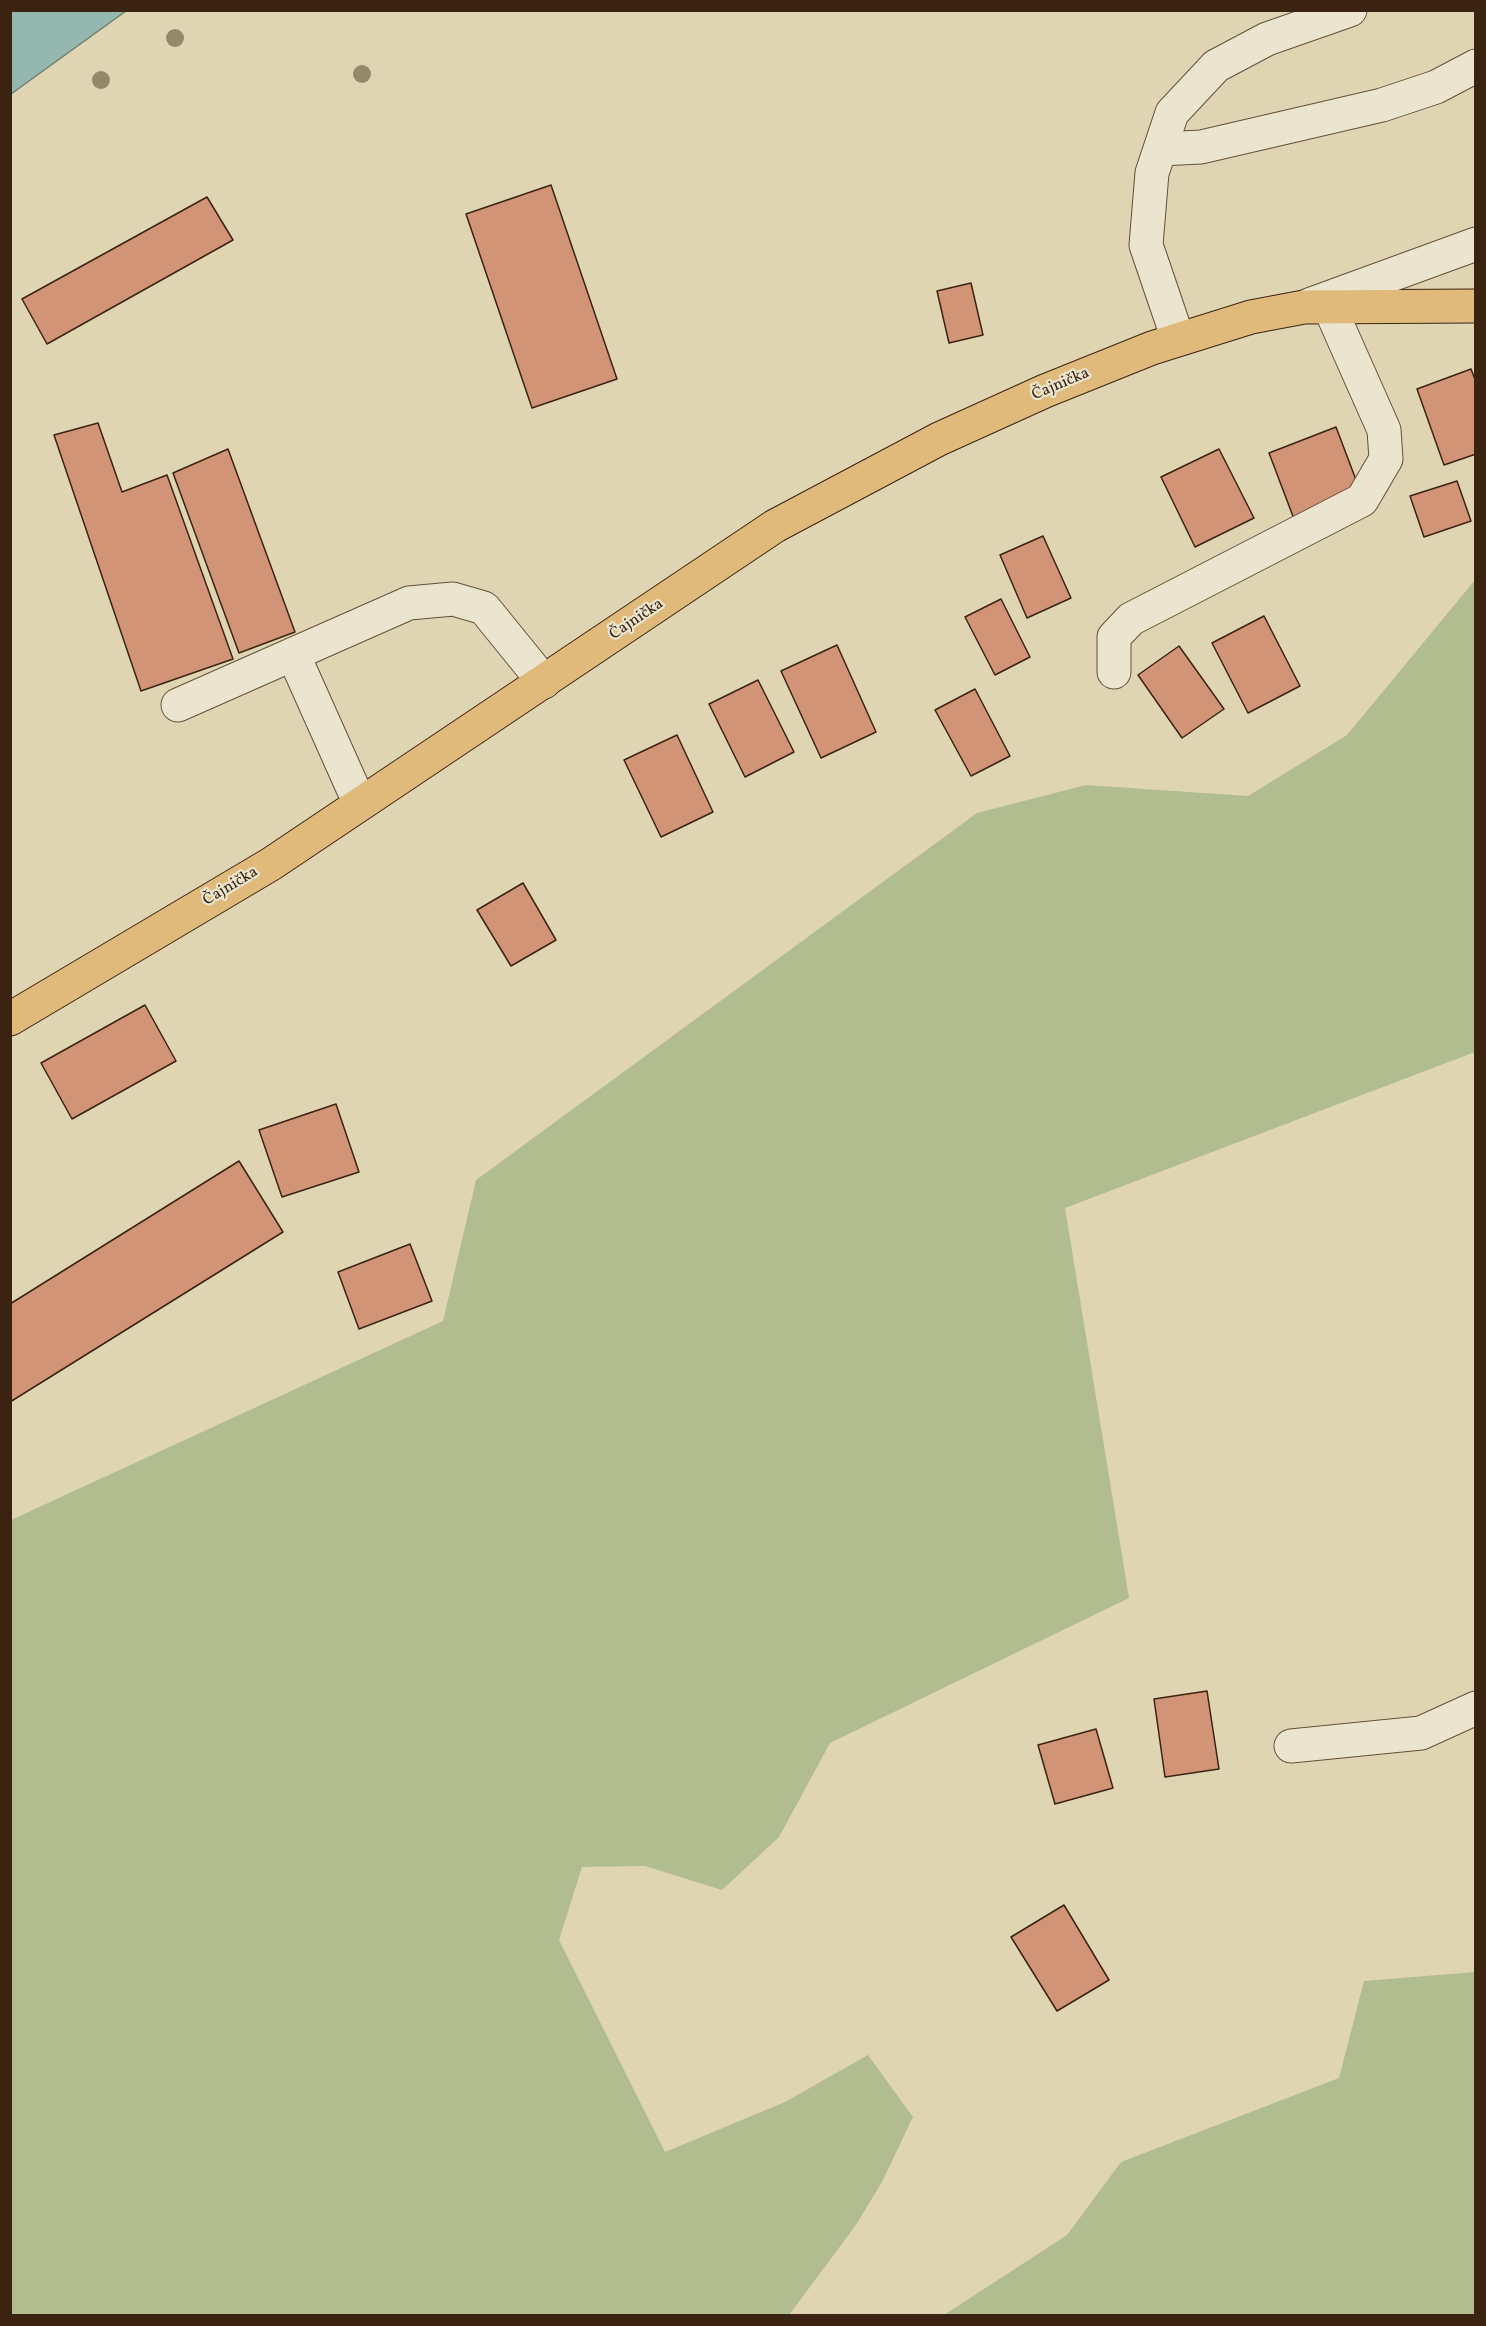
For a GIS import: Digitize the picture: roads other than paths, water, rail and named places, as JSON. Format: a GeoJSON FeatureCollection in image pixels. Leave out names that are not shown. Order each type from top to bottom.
{"type":"FeatureCollection","features":[{"type":"Feature","properties":{"kind":"main road","name":"Čajnička"},"geometry":{"type":"LineString","coordinates":[[10,1019],[271,864],[775,526],[939,439],[1045,391],[1152,348],[1251,317],[1317,307],[1476,306]]}},
{"type":"Feature","properties":{"kind":"street"},"geometry":{"type":"LineString","coordinates":[[1178,339],[1146,245],[1152,173],[1172,113],[1216,66],[1267,39],[1350,10]]}},
{"type":"Feature","properties":{"kind":"street"},"geometry":{"type":"LineString","coordinates":[[1160,149],[1201,147],[1372,108],[1436,87],[1476,66]]}},
{"type":"Feature","properties":{"kind":"street","name":"Čajnička"},"geometry":{"type":"LineString","coordinates":[[1317,307],[1476,244]]}},
{"type":"Feature","properties":{"kind":"street"},"geometry":{"type":"LineString","coordinates":[[1114,672],[1114,637],[1131,619],[1362,500],[1386,459],[1384,430],[1317,307]]}},
{"type":"Feature","properties":{"kind":"street"},"geometry":{"type":"LineString","coordinates":[[178,705],[410,603],[453,599],[484,608],[544,682]]}},
{"type":"Feature","properties":{"kind":"street"},"geometry":{"type":"LineString","coordinates":[[293,654],[360,804]]}},
{"type":"Feature","properties":{"kind":"street"},"geometry":{"type":"LineString","coordinates":[[1290,1746],[1421,1733],[1476,1708]]}},
{"type":"Feature","properties":{"kind":"water"},"geometry":{"type":"Polygon","coordinates":[[[11,10],[126,10],[126,11],[11,94],[11,10]]]}}]}
